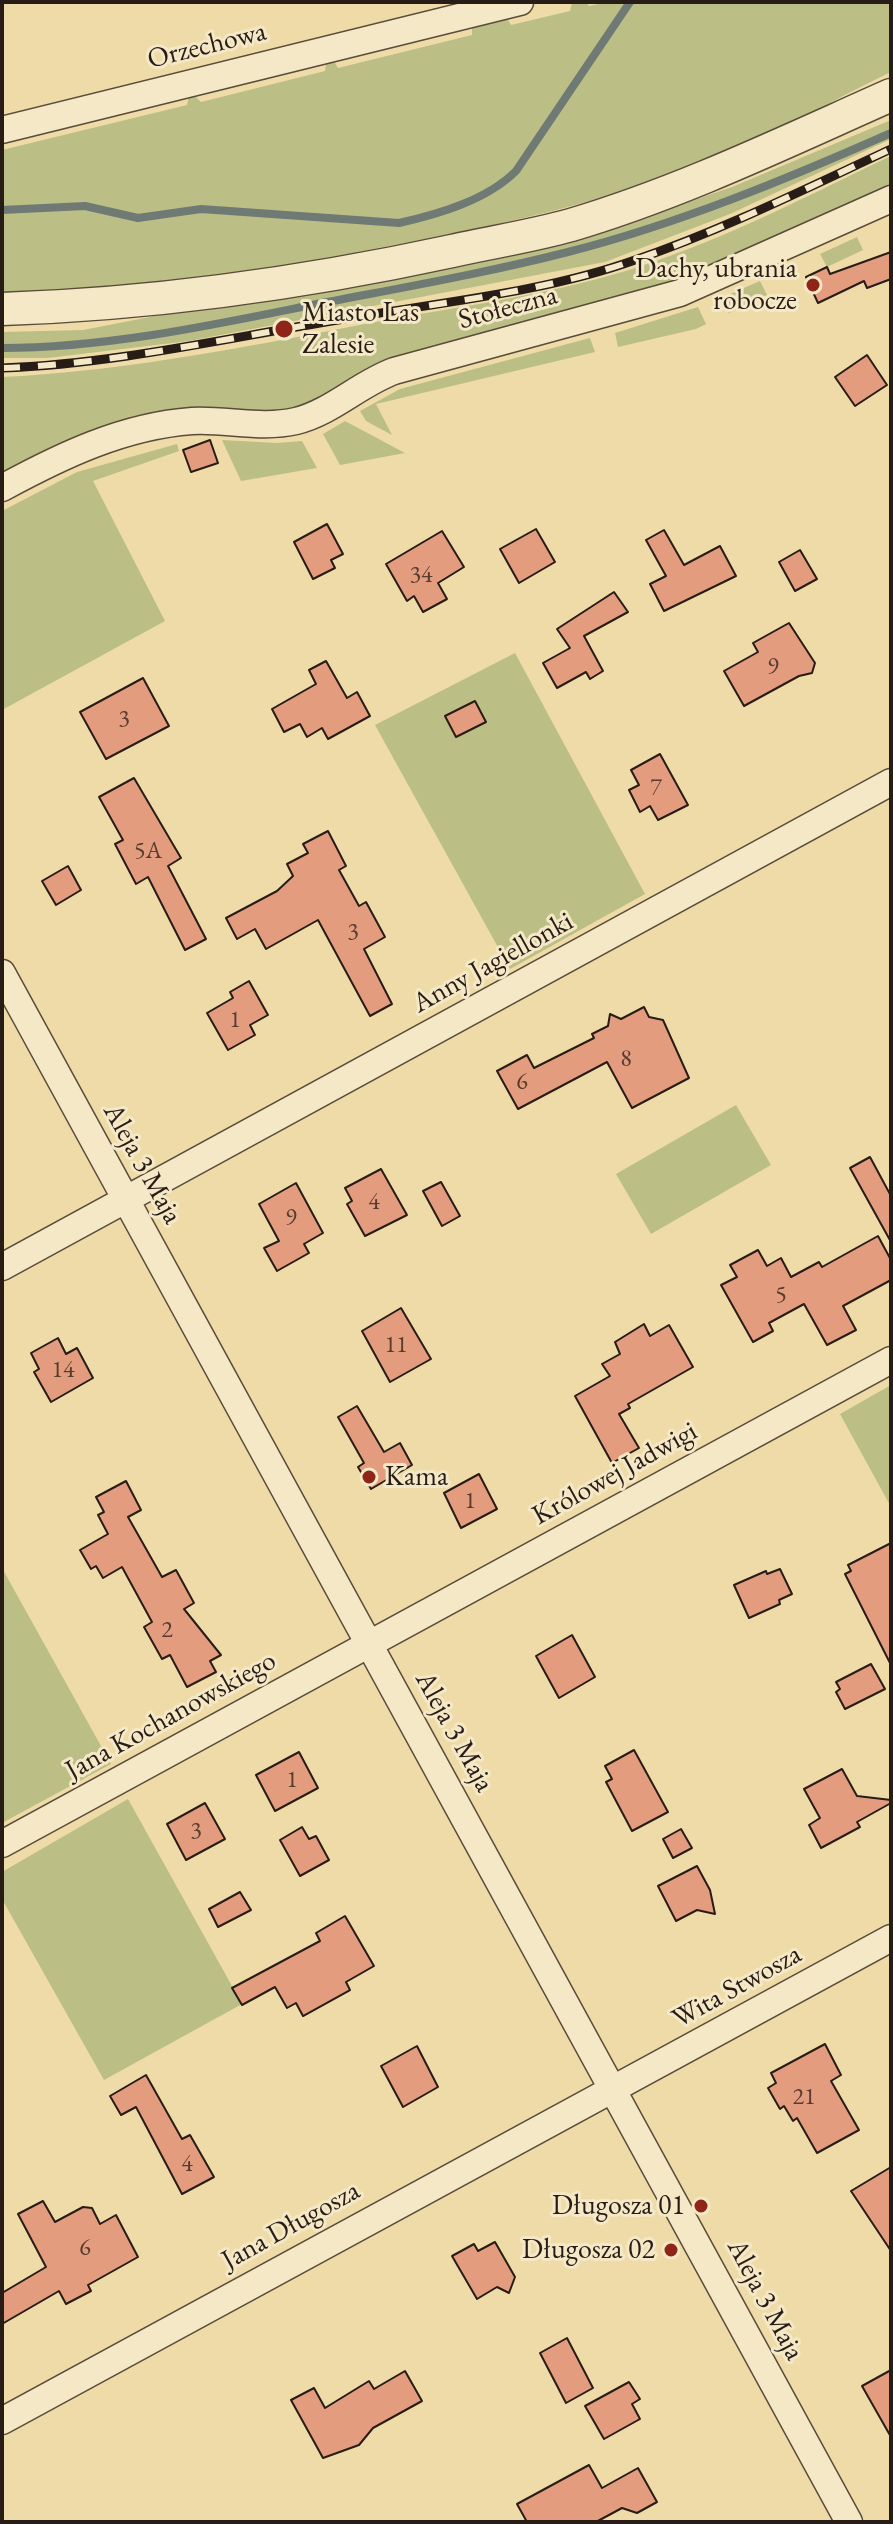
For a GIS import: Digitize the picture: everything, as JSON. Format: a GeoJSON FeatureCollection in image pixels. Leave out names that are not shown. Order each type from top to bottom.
{"type":"FeatureCollection","features":[{"type":"Feature","properties":{"kind":"street","name":"Orzechowa"},"geometry":{"type":"LineString","coordinates":[[2,130],[520,2]]}},
{"type":"Feature","properties":{"kind":"street"},"geometry":{"type":"LineString","coordinates":[[2,309],[79,306],[247,289],[414,259],[569,225],[716,175],[891,95]]}},
{"type":"Feature","properties":{"kind":"street","name":"Stołeczna"},"geometry":{"type":"LineString","coordinates":[[2,488],[72,451],[143,429],[192,421],[281,424],[314,416],[363,384],[394,371],[680,293],[891,199]]}},
{"type":"Feature","properties":{"kind":"street","name":"Anny Jagiellonki"},"geometry":{"type":"LineString","coordinates":[[2,1267],[891,782]]}},
{"type":"Feature","properties":{"kind":"street","name":"Aleja 3 Maja"},"geometry":{"type":"LineString","coordinates":[[2,973],[849,2522]]}},
{"type":"Feature","properties":{"kind":"street","name":"Królowej Jadwigi"},"geometry":{"type":"LineString","coordinates":[[370,1644],[891,1360]]}},
{"type":"Feature","properties":{"kind":"street","name":"Jana Kochanowskiego"},"geometry":{"type":"LineString","coordinates":[[2,1844],[370,1644]]}},
{"type":"Feature","properties":{"kind":"street","name":"Wita Stwosza"},"geometry":{"type":"LineString","coordinates":[[614,2092],[891,1938]]}},
{"type":"Feature","properties":{"kind":"street","name":"Jana Długosza"},"geometry":{"type":"LineString","coordinates":[[2,2421],[570,2110],[614,2092]]}},
{"type":"Feature","properties":{"kind":"green space"},"geometry":{"type":"Polygon","coordinates":[[[572,2],[586,2],[589,6],[607,2],[891,2],[891,72],[767,135],[702,163],[655,181],[557,210],[357,252],[357,256],[180,284],[2,294],[2,150],[187,105],[189,96],[194,95],[201,102],[325,71],[326,63],[334,61],[338,68],[472,35],[472,27],[507,18],[511,25],[570,11],[572,2]]]}},
{"type":"Feature","properties":{"kind":"green space"},"geometry":{"type":"Polygon","coordinates":[[[891,120],[891,139],[730,214],[605,262],[189,341],[48,358],[2,358],[2,332],[83,330],[201,307],[364,285],[644,217],[732,187],[891,120]]]}},
{"type":"Feature","properties":{"kind":"green space"},"geometry":{"type":"Polygon","coordinates":[[[891,156],[891,186],[673,283],[328,395],[288,412],[61,444],[2,474],[2,377],[98,369],[195,355],[578,284],[641,266],[705,242],[891,156]]]}},
{"type":"Feature","properties":{"kind":"green space"},"geometry":{"type":"Polygon","coordinates":[[[857,237],[863,250],[827,267],[820,254],[857,237]]]}},
{"type":"Feature","properties":{"kind":"green space"},"geometry":{"type":"Polygon","coordinates":[[[760,281],[767,295],[729,313],[721,298],[760,281]]]}},
{"type":"Feature","properties":{"kind":"green space"},"geometry":{"type":"Polygon","coordinates":[[[698,307],[706,324],[696,329],[618,347],[615,333],[698,307]]]}},
{"type":"Feature","properties":{"kind":"green space"},"geometry":{"type":"Polygon","coordinates":[[[590,338],[595,352],[376,404],[392,435],[366,421],[360,411],[400,389],[590,338]]]}},
{"type":"Feature","properties":{"kind":"green space"},"geometry":{"type":"Polygon","coordinates":[[[345,421],[405,453],[340,465],[323,434],[345,421]]]}},
{"type":"Feature","properties":{"kind":"green space"},"geometry":{"type":"Polygon","coordinates":[[[222,440],[302,441],[317,468],[241,481],[222,440]]]}},
{"type":"Feature","properties":{"kind":"green space"},"geometry":{"type":"Polygon","coordinates":[[[177,444],[179,451],[93,481],[165,621],[2,710],[2,511],[77,472],[177,444]]]}},
{"type":"Feature","properties":{"kind":"green space"},"geometry":{"type":"Polygon","coordinates":[[[515,653],[645,894],[510,969],[375,725],[515,653]]]}},
{"type":"Feature","properties":{"kind":"green space"},"geometry":{"type":"Polygon","coordinates":[[[736,1105],[771,1165],[651,1234],[616,1174],[736,1105]]]}},
{"type":"Feature","properties":{"kind":"green space"},"geometry":{"type":"Polygon","coordinates":[[[891,1385],[891,1507],[840,1414],[891,1385]]]}},
{"type":"Feature","properties":{"kind":"green space"},"geometry":{"type":"Polygon","coordinates":[[[2,1568],[111,1764],[2,1823],[2,1568]]]}},
{"type":"Feature","properties":{"kind":"green space"},"geometry":{"type":"Polygon","coordinates":[[[128,1799],[242,2004],[104,2080],[2,1899],[2,1872],[128,1799]]]}},
{"type":"Feature","properties":{"kind":"building"},"geometry":{"type":"Polygon","coordinates":[[[891,252],[891,279],[867,288],[864,281],[818,303],[806,277],[827,267],[830,274],[891,252]]]}},
{"type":"Feature","properties":{"kind":"building"},"geometry":{"type":"Polygon","coordinates":[[[867,355],[887,385],[855,406],[835,377],[867,355]]]}},
{"type":"Feature","properties":{"kind":"building"},"geometry":{"type":"Polygon","coordinates":[[[210,440],[218,463],[191,472],[183,450],[210,440]]]}},
{"type":"Feature","properties":{"kind":"building"},"geometry":{"type":"Polygon","coordinates":[[[327,524],[343,554],[331,560],[335,568],[313,579],[294,542],[327,524]]]}},
{"type":"Feature","properties":{"kind":"building"},"geometry":{"type":"Polygon","coordinates":[[[536,529],[555,562],[519,583],[500,549],[536,529]]]}},
{"type":"Feature","properties":{"kind":"building"},"geometry":{"type":"Polygon","coordinates":[[[664,530],[684,565],[720,546],[736,576],[664,611],[650,584],[666,576],[646,540],[664,530]]]}},
{"type":"Feature","properties":{"kind":"building"},"geometry":{"type":"Polygon","coordinates":[[[442,531],[464,567],[438,583],[447,599],[423,612],[414,596],[407,601],[386,564],[442,531]]]}},
{"type":"Feature","properties":{"kind":"building"},"geometry":{"type":"Polygon","coordinates":[[[800,550],[817,579],[795,591],[779,562],[800,550]]]}},
{"type":"Feature","properties":{"kind":"building"},"geometry":{"type":"Polygon","coordinates":[[[614,592],[628,612],[584,636],[603,671],[590,679],[586,672],[557,688],[543,663],[570,648],[557,629],[614,592]]]}},
{"type":"Feature","properties":{"kind":"building"},"geometry":{"type":"Polygon","coordinates":[[[789,623],[815,663],[812,673],[799,676],[744,706],[724,671],[758,652],[753,643],[789,623]]]}},
{"type":"Feature","properties":{"kind":"building"},"geometry":{"type":"Polygon","coordinates":[[[326,661],[347,698],[357,692],[370,716],[328,739],[322,728],[307,737],[300,724],[284,732],[272,709],[316,684],[309,670],[326,661]]]}},
{"type":"Feature","properties":{"kind":"building"},"geometry":{"type":"Polygon","coordinates":[[[143,678],[169,726],[106,759],[80,712],[143,678]]]}},
{"type":"Feature","properties":{"kind":"building"},"geometry":{"type":"Polygon","coordinates":[[[475,701],[486,722],[456,737],[445,716],[475,701]]]}},
{"type":"Feature","properties":{"kind":"building"},"geometry":{"type":"Polygon","coordinates":[[[660,754],[688,805],[658,820],[650,806],[640,812],[629,790],[639,785],[631,770],[660,754]]]}},
{"type":"Feature","properties":{"kind":"building"},"geometry":{"type":"Polygon","coordinates":[[[134,778],[181,858],[168,866],[206,939],[185,950],[148,877],[136,884],[115,844],[123,840],[99,797],[134,778]]]}},
{"type":"Feature","properties":{"kind":"building"},"geometry":{"type":"Polygon","coordinates":[[[328,831],[346,866],[339,870],[359,906],[366,902],[385,937],[364,949],[392,1004],[370,1016],[318,920],[266,949],[255,929],[237,939],[226,918],[277,891],[293,876],[287,864],[308,853],[303,844],[328,831]]]}},
{"type":"Feature","properties":{"kind":"building"},"geometry":{"type":"Polygon","coordinates":[[[68,866],[81,890],[56,905],[42,881],[68,866]]]}},
{"type":"Feature","properties":{"kind":"building"},"geometry":{"type":"Polygon","coordinates":[[[249,981],[268,1015],[250,1025],[255,1035],[228,1050],[207,1013],[233,998],[230,992],[249,981]]]}},
{"type":"Feature","properties":{"kind":"building"},"geometry":{"type":"Polygon","coordinates":[[[644,1007],[649,1017],[663,1020],[689,1078],[632,1108],[607,1062],[518,1109],[497,1071],[527,1055],[534,1068],[594,1038],[592,1034],[608,1026],[610,1014],[621,1019],[644,1007]]]}},
{"type":"Feature","properties":{"kind":"building"},"geometry":{"type":"Polygon","coordinates":[[[870,1157],[891,1196],[891,1242],[850,1168],[870,1157]]]}},
{"type":"Feature","properties":{"kind":"building"},"geometry":{"type":"Polygon","coordinates":[[[381,1169],[407,1215],[365,1236],[347,1204],[352,1201],[345,1188],[381,1169]]]}},
{"type":"Feature","properties":{"kind":"building"},"geometry":{"type":"Polygon","coordinates":[[[441,1182],[460,1216],[442,1226],[423,1191],[441,1182]]]}},
{"type":"Feature","properties":{"kind":"building"},"geometry":{"type":"Polygon","coordinates":[[[296,1183],[323,1233],[304,1244],[309,1253],[277,1271],[264,1248],[279,1241],[259,1204],[296,1183]]]}},
{"type":"Feature","properties":{"kind":"building"},"geometry":{"type":"Polygon","coordinates":[[[878,1236],[891,1260],[891,1280],[843,1306],[856,1330],[827,1345],[804,1304],[769,1323],[773,1331],[753,1342],[721,1285],[737,1277],[730,1265],[758,1250],[767,1266],[781,1258],[791,1277],[819,1262],[822,1267],[878,1236]]]}},
{"type":"Feature","properties":{"kind":"building"},"geometry":{"type":"Polygon","coordinates":[[[401,1308],[431,1359],[390,1382],[362,1331],[401,1308]]]}},
{"type":"Feature","properties":{"kind":"building"},"geometry":{"type":"Polygon","coordinates":[[[644,1324],[650,1336],[669,1325],[693,1367],[628,1404],[630,1408],[619,1414],[639,1448],[612,1463],[575,1396],[610,1376],[602,1364],[620,1354],[615,1342],[644,1324]]]}},
{"type":"Feature","properties":{"kind":"building"},"geometry":{"type":"Polygon","coordinates":[[[58,1338],[66,1354],[77,1348],[93,1378],[51,1402],[34,1372],[39,1369],[31,1353],[58,1338]]]}},
{"type":"Feature","properties":{"kind":"building"},"geometry":{"type":"Polygon","coordinates":[[[357,1406],[384,1452],[400,1443],[412,1465],[371,1489],[358,1467],[364,1463],[338,1417],[357,1406]]]}},
{"type":"Feature","properties":{"kind":"building"},"geometry":{"type":"Polygon","coordinates":[[[479,1474],[497,1509],[461,1528],[444,1493],[479,1474]]]}},
{"type":"Feature","properties":{"kind":"building"},"geometry":{"type":"Polygon","coordinates":[[[126,1481],[141,1510],[128,1517],[162,1577],[176,1570],[194,1603],[184,1609],[221,1655],[210,1661],[216,1672],[187,1687],[170,1655],[162,1659],[144,1627],[152,1622],[122,1567],[103,1578],[96,1566],[91,1569],[80,1550],[108,1534],[98,1515],[104,1512],[96,1497],[126,1481]]]}},
{"type":"Feature","properties":{"kind":"building"},"geometry":{"type":"Polygon","coordinates":[[[891,1543],[891,1665],[845,1574],[851,1571],[848,1565],[891,1543]]]}},
{"type":"Feature","properties":{"kind":"building"},"geometry":{"type":"Polygon","coordinates":[[[780,1569],[792,1594],[779,1600],[780,1604],[749,1618],[734,1585],[766,1571],[767,1574],[780,1569]]]}},
{"type":"Feature","properties":{"kind":"building"},"geometry":{"type":"Polygon","coordinates":[[[572,1635],[595,1677],[559,1698],[536,1656],[572,1635]]]}},
{"type":"Feature","properties":{"kind":"building"},"geometry":{"type":"Polygon","coordinates":[[[871,1664],[885,1689],[845,1709],[836,1692],[840,1689],[836,1682],[871,1664]]]}},
{"type":"Feature","properties":{"kind":"building"},"geometry":{"type":"Polygon","coordinates":[[[634,1750],[668,1812],[632,1831],[606,1782],[612,1779],[605,1766],[634,1750]]]}},
{"type":"Feature","properties":{"kind":"building"},"geometry":{"type":"Polygon","coordinates":[[[299,1752],[318,1788],[275,1811],[256,1775],[299,1752]]]}},
{"type":"Feature","properties":{"kind":"building"},"geometry":{"type":"Polygon","coordinates":[[[842,1769],[857,1796],[891,1800],[891,1803],[857,1822],[860,1827],[821,1848],[809,1825],[820,1818],[804,1789],[842,1769]]]}},
{"type":"Feature","properties":{"kind":"building"},"geometry":{"type":"Polygon","coordinates":[[[205,1803],[225,1839],[186,1860],[167,1824],[205,1803]]]}},
{"type":"Feature","properties":{"kind":"building"},"geometry":{"type":"Polygon","coordinates":[[[302,1827],[309,1839],[316,1836],[329,1860],[300,1876],[280,1840],[302,1827]]]}},
{"type":"Feature","properties":{"kind":"building"},"geometry":{"type":"Polygon","coordinates":[[[681,1829],[692,1848],[673,1858],[663,1839],[681,1829]]]}},
{"type":"Feature","properties":{"kind":"building"},"geometry":{"type":"Polygon","coordinates":[[[697,1866],[710,1890],[715,1914],[697,1910],[676,1921],[658,1886],[697,1866]]]}},
{"type":"Feature","properties":{"kind":"building"},"geometry":{"type":"Polygon","coordinates":[[[240,1892],[251,1910],[218,1927],[209,1909],[240,1892]]]}},
{"type":"Feature","properties":{"kind":"building"},"geometry":{"type":"Polygon","coordinates":[[[345,1916],[374,1966],[346,1982],[350,1990],[303,2016],[296,2003],[287,2008],[275,1987],[242,2005],[232,1988],[320,1941],[316,1933],[345,1916]]]}},
{"type":"Feature","properties":{"kind":"building"},"geometry":{"type":"Polygon","coordinates":[[[825,2044],[841,2075],[831,2081],[859,2130],[817,2153],[797,2118],[793,2121],[784,2106],[780,2109],[768,2088],[776,2083],[771,2073],[825,2044]]]}},
{"type":"Feature","properties":{"kind":"building"},"geometry":{"type":"Polygon","coordinates":[[[417,2046],[438,2087],[403,2107],[381,2066],[417,2046]]]}},
{"type":"Feature","properties":{"kind":"building"},"geometry":{"type":"Polygon","coordinates":[[[146,2075],[182,2139],[190,2135],[214,2177],[182,2194],[136,2107],[121,2115],[110,2096],[146,2075]]]}},
{"type":"Feature","properties":{"kind":"building"},"geometry":{"type":"Polygon","coordinates":[[[891,2167],[891,2251],[851,2191],[891,2167]]]}},
{"type":"Feature","properties":{"kind":"building"},"geometry":{"type":"Polygon","coordinates":[[[43,2201],[55,2222],[83,2207],[92,2208],[100,2224],[116,2215],[138,2257],[88,2285],[91,2291],[66,2304],[59,2291],[2,2324],[2,2293],[46,2267],[18,2214],[43,2201]]]}},
{"type":"Feature","properties":{"kind":"building"},"geometry":{"type":"Polygon","coordinates":[[[495,2242],[515,2277],[509,2293],[497,2287],[477,2299],[452,2256],[474,2244],[478,2251],[495,2242]]]}},
{"type":"Feature","properties":{"kind":"building"},"geometry":{"type":"Polygon","coordinates":[[[567,2338],[593,2388],[566,2403],[540,2353],[567,2338]]]}},
{"type":"Feature","properties":{"kind":"building"},"geometry":{"type":"Polygon","coordinates":[[[891,2370],[891,2437],[862,2386],[891,2370]]]}},
{"type":"Feature","properties":{"kind":"building"},"geometry":{"type":"Polygon","coordinates":[[[405,2371],[422,2401],[373,2428],[359,2445],[323,2458],[291,2400],[314,2388],[325,2408],[369,2381],[374,2389],[405,2371]]]}},
{"type":"Feature","properties":{"kind":"building"},"geometry":{"type":"Polygon","coordinates":[[[629,2382],[640,2399],[632,2404],[640,2419],[604,2439],[585,2406],[629,2382]]]}},
{"type":"Feature","properties":{"kind":"building"},"geometry":{"type":"Polygon","coordinates":[[[589,2465],[602,2488],[638,2468],[657,2502],[637,2513],[622,2508],[596,2522],[527,2522],[517,2504],[589,2465]]]}},
{"type":"Feature","properties":{"kind":"waterway"},"geometry":{"type":"LineString","coordinates":[[2,210],[85,206],[138,218],[201,209],[399,223],[446,210],[477,198],[516,171],[630,2]]}},
{"type":"Feature","properties":{"kind":"waterway"},"geometry":{"type":"LineString","coordinates":[[2,348],[79,344],[156,334],[536,260],[609,241],[691,214],[891,133]]}},
{"type":"Feature","properties":{"kind":"railway"},"geometry":{"type":"LineString","coordinates":[[2,368],[128,356],[563,281],[635,260],[700,235],[891,149]]}},
{"type":"Feature","properties":{"kind":"place","name":"Dachy, ubrania robocze"},"geometry":{"type":"Point","coordinates":[813,285]}},
{"type":"Feature","properties":{"kind":"place","name":"Miasto Las Zalesie"},"geometry":{"type":"Point","coordinates":[284,329]}},
{"type":"Feature","properties":{"kind":"place","name":"Kama"},"geometry":{"type":"Point","coordinates":[369,1477]}},
{"type":"Feature","properties":{"kind":"place","name":"Długosza 01"},"geometry":{"type":"Point","coordinates":[701,2206]}},
{"type":"Feature","properties":{"kind":"place","name":"Długosza 02"},"geometry":{"type":"Point","coordinates":[671,2250]}}]}
